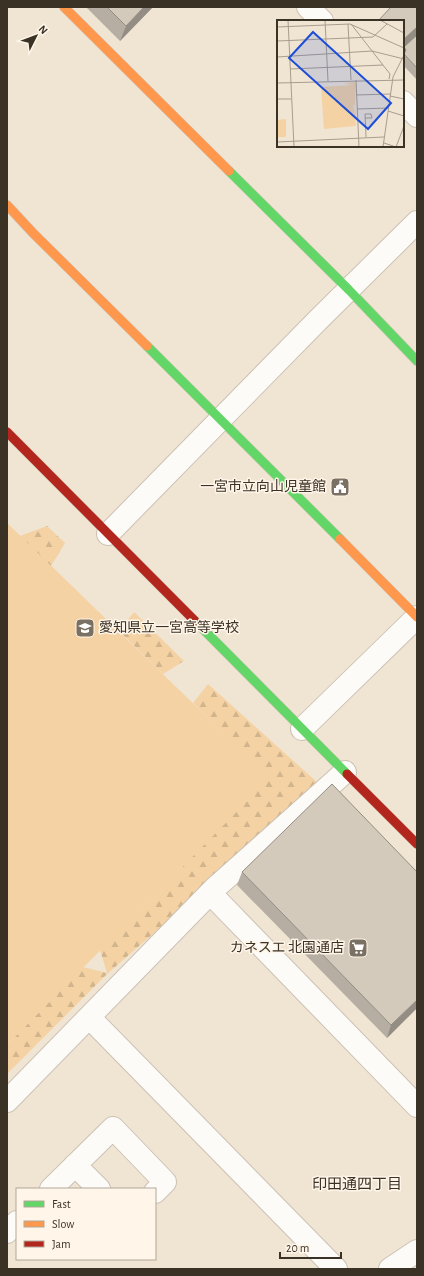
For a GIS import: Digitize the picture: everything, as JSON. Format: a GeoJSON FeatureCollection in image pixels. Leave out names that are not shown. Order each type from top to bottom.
{"type":"FeatureCollection","features":[{"type":"Feature","properties":{"kind":"street"},"geometry":{"type":"LineString","coordinates":[[64,7],[349,290],[417,361]]}},
{"type":"Feature","properties":{"kind":"street"},"geometry":{"type":"LineString","coordinates":[[308,7],[321,20]]}},
{"type":"Feature","properties":{"kind":"street"},"geometry":{"type":"LineString","coordinates":[[404,103],[417,116]]}},
{"type":"Feature","properties":{"kind":"street"},"geometry":{"type":"LineString","coordinates":[[7,205],[33,233],[221,419],[417,617],[302,729]]}},
{"type":"Feature","properties":{"kind":"street"},"geometry":{"type":"LineString","coordinates":[[108,534],[417,222]]}},
{"type":"Feature","properties":{"kind":"street"},"geometry":{"type":"LineString","coordinates":[[7,432],[417,844]]}},
{"type":"Feature","properties":{"kind":"street"},"geometry":{"type":"LineString","coordinates":[[7,1101],[210,893],[345,772]]}},
{"type":"Feature","properties":{"kind":"street"},"geometry":{"type":"LineString","coordinates":[[210,893],[417,1106]]}},
{"type":"Feature","properties":{"kind":"street"},"geometry":{"type":"LineString","coordinates":[[89,1017],[336,1269]]}},
{"type":"Feature","properties":{"kind":"street"},"geometry":{"type":"LineString","coordinates":[[52,1188],[113,1128],[165,1182],[156,1191]]}},
{"type":"Feature","properties":{"kind":"street"},"geometry":{"type":"LineString","coordinates":[[75,1165],[98,1188]]}},
{"type":"Feature","properties":{"kind":"street"},"geometry":{"type":"LineString","coordinates":[[7,1232],[16,1223]]}},
{"type":"Feature","properties":{"kind":"street"},"geometry":{"type":"LineString","coordinates":[[390,1269],[417,1251]]}},
{"type":"Feature","properties":{"kind":"green space","name":"愛知県立一宮高等学校"},"geometry":{"type":"Polygon","coordinates":[[[7,523],[270,778],[7,1045],[7,523]]]}},
{"type":"Feature","properties":{"kind":"green space"},"geometry":{"type":"Polygon","coordinates":[[[47,526],[65,543],[43,579],[20,536],[47,526]]]}},
{"type":"Feature","properties":{"kind":"green space"},"geometry":{"type":"Polygon","coordinates":[[[134,612],[184,661],[163,674],[119,631],[134,612]]]}},
{"type":"Feature","properties":{"kind":"green space"},"geometry":{"type":"Polygon","coordinates":[[[208,684],[319,784],[319,789],[107,974],[7,1074],[7,1045],[83,967],[107,973],[100,950],[104,921],[140,910],[269,778],[193,703],[208,684]]]}},
{"type":"Feature","properties":{"kind":"building"},"geometry":{"type":"Polygon","coordinates":[[[107,7],[144,7],[126,26],[107,7]]]}},
{"type":"Feature","properties":{"kind":"building"},"geometry":{"type":"Polygon","coordinates":[[[391,7],[417,7],[417,27],[404,39],[404,20],[379,20],[391,7]]]}},
{"type":"Feature","properties":{"kind":"building"},"geometry":{"type":"Polygon","coordinates":[[[417,35],[417,68],[404,54],[406,50],[404,47],[417,35]]]}},
{"type":"Feature","properties":{"kind":"building","name":"カネスエ 北園通店"},"geometry":{"type":"Polygon","coordinates":[[[332,784],[417,872],[417,1000],[391,1025],[242,872],[332,784]]]}},
{"type":"Feature","properties":{"kind":"traffic: fast"},"geometry":{"type":"LineString","coordinates":[[229,171],[349,290],[417,361]]}},
{"type":"Feature","properties":{"kind":"traffic: fast"},"geometry":{"type":"LineString","coordinates":[[147,346],[340,539]]}},
{"type":"Feature","properties":{"kind":"traffic: fast"},"geometry":{"type":"LineString","coordinates":[[195,621],[347,774]]}},
{"type":"Feature","properties":{"kind":"traffic: slow"},"geometry":{"type":"LineString","coordinates":[[64,7],[229,171]]}},
{"type":"Feature","properties":{"kind":"traffic: slow"},"geometry":{"type":"LineString","coordinates":[[7,205],[33,233],[147,346]]}},
{"type":"Feature","properties":{"kind":"traffic: slow"},"geometry":{"type":"LineString","coordinates":[[340,539],[417,617]]}},
{"type":"Feature","properties":{"kind":"traffic: jam"},"geometry":{"type":"LineString","coordinates":[[7,432],[195,621]]}},
{"type":"Feature","properties":{"kind":"traffic: jam"},"geometry":{"type":"LineString","coordinates":[[347,774],[417,844]]}},
{"type":"Feature","properties":{"kind":"place","name":"一宮市立向山児童館"},"geometry":{"type":"Point","coordinates":[340,487]}},
{"type":"Feature","properties":{"kind":"place","name":"愛知県立一宮高等学校"},"geometry":{"type":"Point","coordinates":[85,628]}},
{"type":"Feature","properties":{"kind":"place","name":"カネスエ 北園通店"},"geometry":{"type":"Point","coordinates":[358,948]}},
{"type":"Feature","properties":{"kind":"district","name":"印田通四丁目"},"geometry":{"type":"Point","coordinates":[357,1184]}}]}
